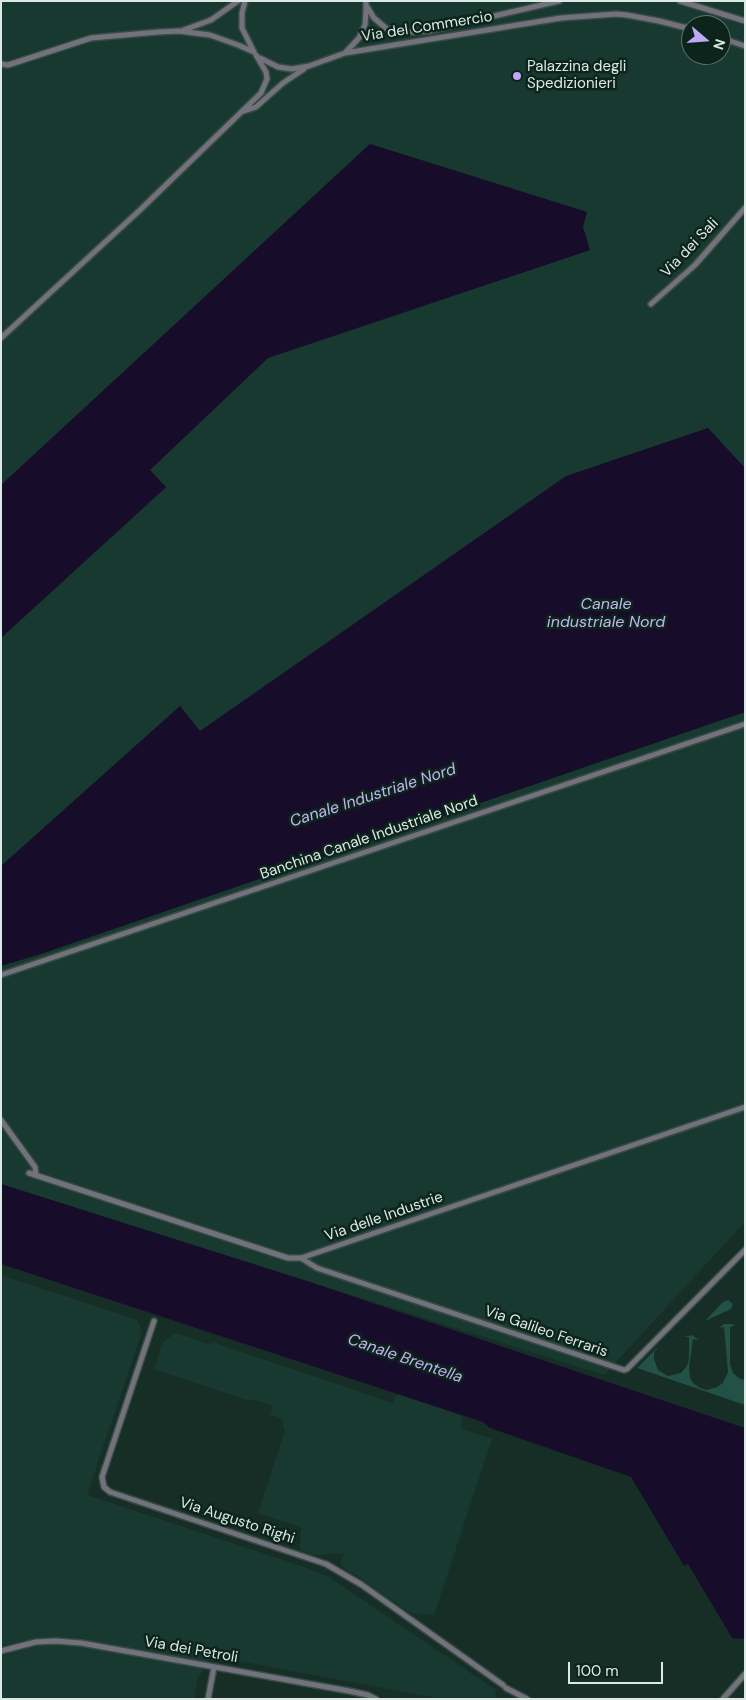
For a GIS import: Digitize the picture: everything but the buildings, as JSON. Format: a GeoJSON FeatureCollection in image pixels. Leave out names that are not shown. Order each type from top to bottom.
{"type":"FeatureCollection","features":[{"type":"Feature","properties":{"kind":"street"},"geometry":{"type":"LineString","coordinates":[[180,31],[210,20],[238,1]]}},
{"type":"Feature","properties":{"kind":"street"},"geometry":{"type":"LineString","coordinates":[[1,338],[261,93],[267,79],[265,67],[246,39],[242,28],[241,19],[244,1]]}},
{"type":"Feature","properties":{"kind":"street","name":"Via del Commercio"},"geometry":{"type":"LineString","coordinates":[[366,3],[374,18],[383,27],[391,30],[429,32],[559,1]]}},
{"type":"Feature","properties":{"kind":"street"},"geometry":{"type":"LineString","coordinates":[[680,1],[745,21]]}},
{"type":"Feature","properties":{"kind":"street"},"geometry":{"type":"LineString","coordinates":[[344,53],[362,33],[366,18],[366,3]]}},
{"type":"Feature","properties":{"kind":"street","name":"Via del Commercio"},"geometry":{"type":"LineString","coordinates":[[309,66],[344,53],[561,18],[616,14],[681,26]]}},
{"type":"Feature","properties":{"kind":"street"},"geometry":{"type":"LineString","coordinates":[[1,64],[8,65],[91,38],[180,31],[210,35],[238,44],[278,67],[292,69],[309,66]]}},
{"type":"Feature","properties":{"kind":"street"},"geometry":{"type":"LineString","coordinates":[[731,41],[745,46]]}},
{"type":"Feature","properties":{"kind":"street"},"geometry":{"type":"LineString","coordinates":[[241,112],[256,106],[283,83],[309,66]]}},
{"type":"Feature","properties":{"kind":"street","name":"Via dei Sali"},"geometry":{"type":"LineString","coordinates":[[651,304],[695,265],[745,208]]}},
{"type":"Feature","properties":{"kind":"street","name":"Banchina Canale Industriale Nord"},"geometry":{"type":"LineString","coordinates":[[1,975],[745,724]]}},
{"type":"Feature","properties":{"kind":"street","name":"Via delle Industrie"},"geometry":{"type":"LineString","coordinates":[[29,1173],[288,1258],[301,1258],[745,1107]]}},
{"type":"Feature","properties":{"kind":"street"},"geometry":{"type":"LineString","coordinates":[[1,1120],[35,1166],[36,1175]]}},
{"type":"Feature","properties":{"kind":"street","name":"Via Galileo Ferraris"},"geometry":{"type":"LineString","coordinates":[[301,1258],[317,1268],[624,1370],[745,1250]]}},
{"type":"Feature","properties":{"kind":"street","name":"Via Augusto Righi"},"geometry":{"type":"LineString","coordinates":[[154,1321],[102,1477],[104,1487],[110,1492],[326,1564],[362,1585],[505,1686],[527,1699]]}},
{"type":"Feature","properties":{"kind":"street","name":"Via dei Petroli"},"geometry":{"type":"LineString","coordinates":[[1,1651],[36,1642],[82,1643],[349,1691],[368,1695],[376,1699]]}},
{"type":"Feature","properties":{"kind":"street"},"geometry":{"type":"LineString","coordinates":[[208,1699],[214,1667]]}},
{"type":"Feature","properties":{"kind":"street"},"geometry":{"type":"LineString","coordinates":[[723,1699],[745,1674]]}},
{"type":"Feature","properties":{"kind":"street"},"geometry":{"type":"LineString","coordinates":[[349,1691],[368,1699]]}},
{"type":"Feature","properties":{"kind":"shaded area"},"geometry":{"type":"Polygon","coordinates":[[[1,1],[745,1],[745,468],[708,428],[200,731],[180,706],[1,866],[1,638],[166,488],[150,470],[268,358],[590,250],[583,227],[587,212],[370,144],[1,485],[1,1]]]}},
{"type":"Feature","properties":{"kind":"shaded area"},"geometry":{"type":"Polygon","coordinates":[[[745,712],[745,1222],[604,1375],[1,1184],[1,966],[41,954],[745,712]]]}},
{"type":"Feature","properties":{"kind":"shaded area"},"geometry":{"type":"Polygon","coordinates":[[[1,1275],[137,1320],[142,1331],[87,1495],[329,1577],[496,1690],[495,1699],[442,1699],[212,1656],[198,1677],[194,1699],[1,1699],[1,1275]]]}},
{"type":"Feature","properties":{"kind":"shaded area"},"geometry":{"type":"Polygon","coordinates":[[[728,1300],[733,1304],[731,1309],[705,1321],[723,1302],[728,1300]]]}},
{"type":"Feature","properties":{"kind":"shaded area"},"geometry":{"type":"Polygon","coordinates":[[[724,1324],[735,1326],[730,1327],[730,1364],[733,1373],[740,1379],[745,1380],[745,1405],[637,1368],[658,1347],[654,1353],[654,1359],[658,1370],[668,1376],[681,1373],[687,1366],[689,1359],[689,1337],[684,1337],[692,1335],[699,1340],[693,1339],[689,1367],[690,1378],[700,1388],[707,1390],[717,1387],[723,1383],[728,1372],[724,1327],[719,1328],[724,1324]]]}},
{"type":"Feature","properties":{"kind":"shaded area"},"geometry":{"type":"Polygon","coordinates":[[[176,1333],[211,1345],[212,1342],[393,1403],[397,1394],[463,1416],[460,1428],[492,1439],[434,1615],[411,1613],[340,1565],[344,1553],[313,1555],[300,1550],[301,1527],[258,1513],[285,1431],[281,1418],[270,1415],[273,1406],[251,1399],[250,1401],[154,1369],[163,1342],[176,1333]]]}},
{"type":"Feature","properties":{"kind":"water"},"geometry":{"type":"Polygon","coordinates":[[[370,144],[587,212],[583,227],[590,250],[268,358],[150,470],[166,487],[1,638],[1,485],[370,144]]]}},
{"type":"Feature","properties":{"kind":"water","name":"Canale industriale Nord"},"geometry":{"type":"Polygon","coordinates":[[[708,428],[745,468],[745,712],[41,954],[1,966],[1,866],[180,706],[200,731],[566,476],[708,428]]]}},
{"type":"Feature","properties":{"kind":"water","name":"Canale Brentella"},"geometry":{"type":"Polygon","coordinates":[[[1,1184],[310,1282],[745,1428],[745,1639],[732,1638],[688,1564],[684,1566],[631,1477],[490,1428],[483,1422],[1,1264],[1,1184]]]}},
{"type":"Feature","properties":{"kind":"place","name":"Palazzina degli Spedizionieri"},"geometry":{"type":"Point","coordinates":[517,76]}},
{"type":"Feature","properties":{"kind":"water label","name":"Canale Industriale Nord"},"geometry":{"type":"Point","coordinates":[373,796]}}]}
